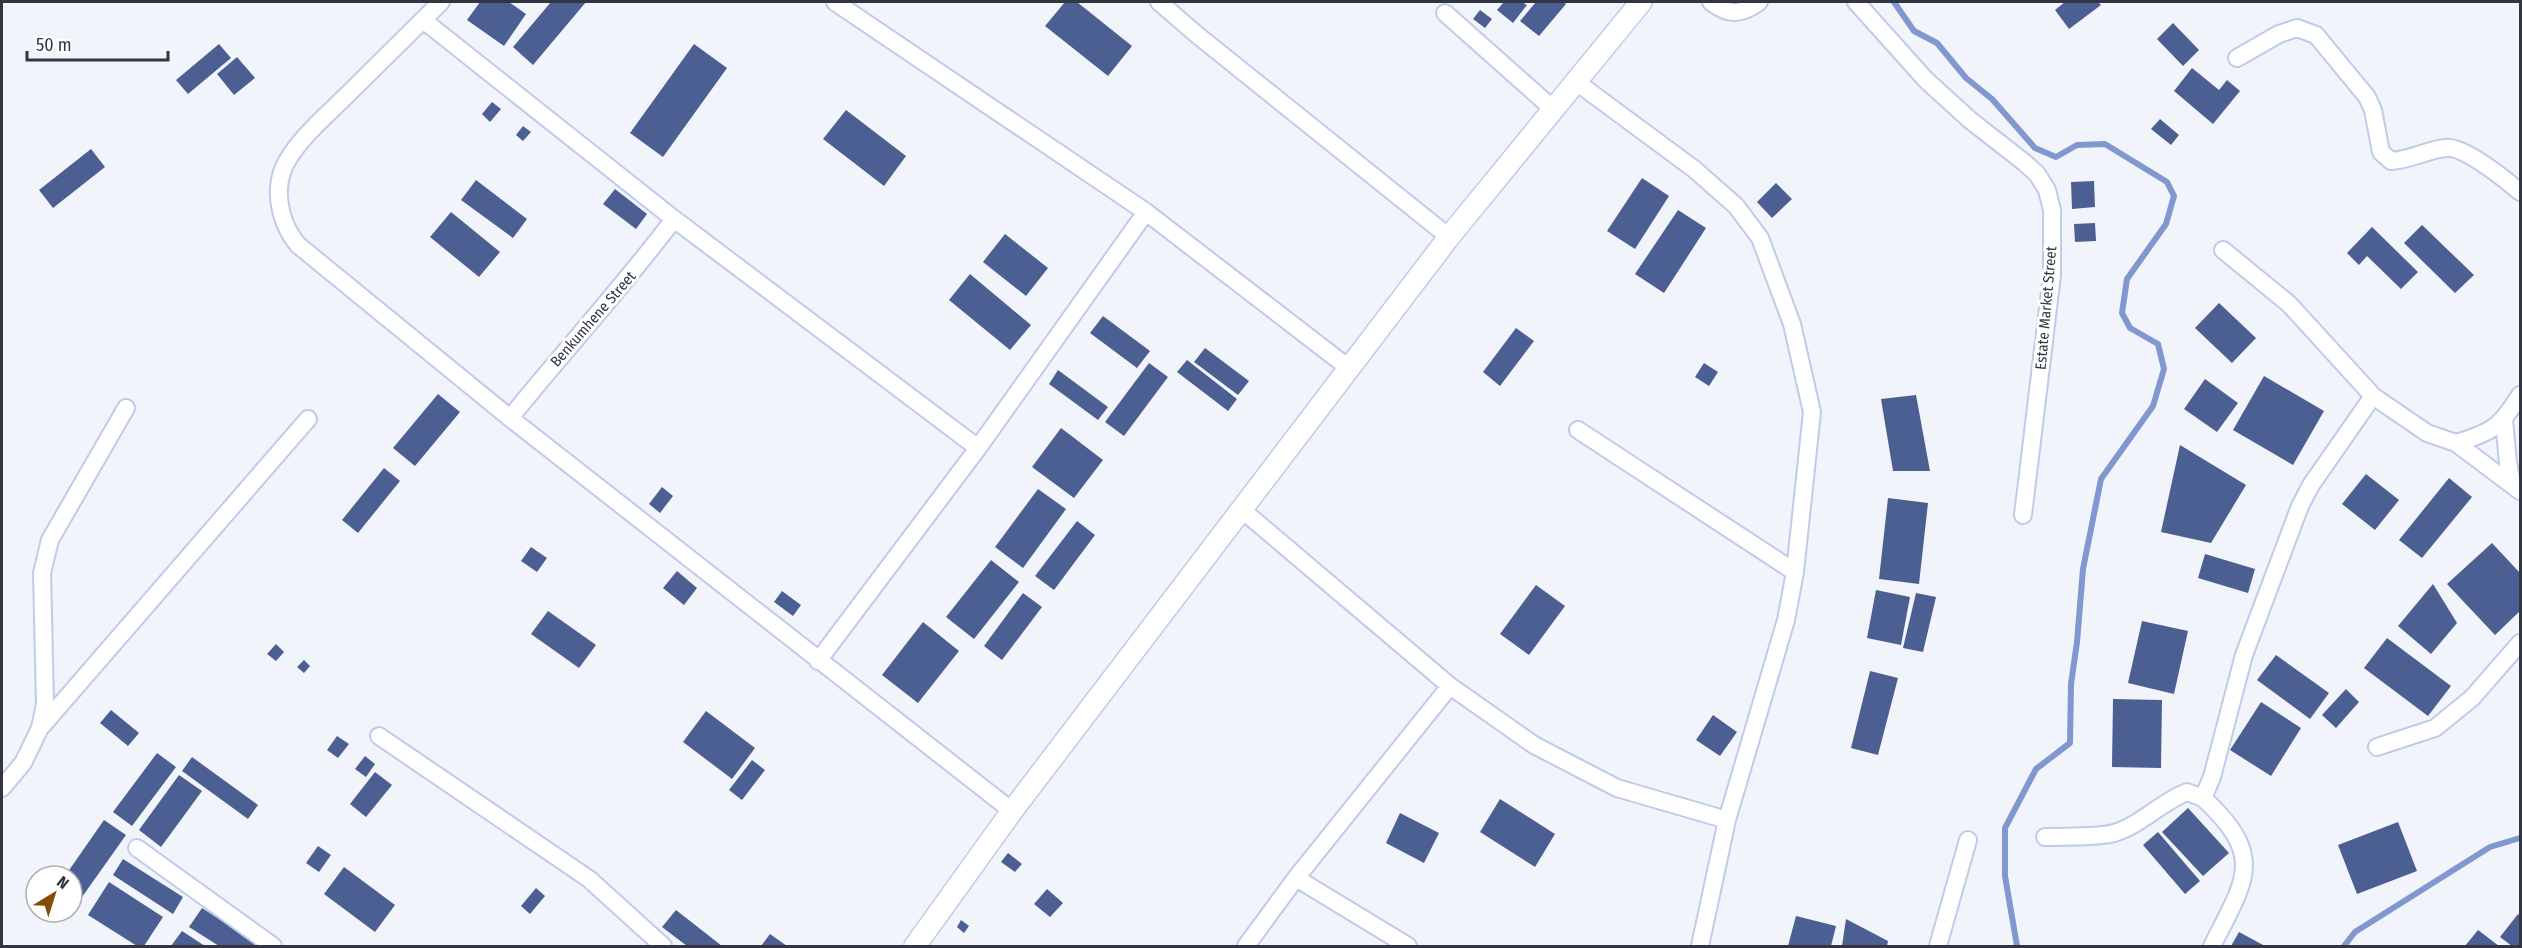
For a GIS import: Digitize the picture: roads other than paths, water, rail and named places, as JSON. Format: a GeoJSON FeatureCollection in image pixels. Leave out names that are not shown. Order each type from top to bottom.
{"type":"FeatureCollection","features":[{"type":"Feature","properties":{"kind":"street"},"geometry":{"type":"LineString","coordinates":[[441,2],[313,129],[291,156],[282,171],[278,192],[283,219],[290,235],[298,245],[510,418],[1012,811]]}},
{"type":"Feature","properties":{"kind":"street"},"geometry":{"type":"LineString","coordinates":[[835,2],[1146,212],[1350,369]]}},
{"type":"Feature","properties":{"kind":"street"},"geometry":{"type":"LineString","coordinates":[[1159,2],[1449,237]]}},
{"type":"Feature","properties":{"kind":"street"},"geometry":{"type":"LineString","coordinates":[[915,946],[1012,811],[1449,237],[1641,2]]}},
{"type":"Feature","properties":{"kind":"street"},"geometry":{"type":"LineString","coordinates":[[1710,2],[1731,12],[1747,10],[1759,2]]}},
{"type":"Feature","properties":{"kind":"street","name":"Estate Market Street"},"geometry":{"type":"LineString","coordinates":[[1856,2],[1926,80],[1970,120],[2025,163],[2037,174],[2047,190],[2052,210],[2052,275],[2023,515]]}},
{"type":"Feature","properties":{"kind":"street"},"geometry":{"type":"LineString","coordinates":[[1445,13],[1552,109]]}},
{"type":"Feature","properties":{"kind":"street"},"geometry":{"type":"LineString","coordinates":[[423,20],[674,219],[978,448]]}},
{"type":"Feature","properties":{"kind":"street"},"geometry":{"type":"LineString","coordinates":[[2238,58],[2280,34],[2297,28],[2316,35],[2367,97],[2373,110],[2381,152],[2391,161],[2406,160],[2446,147],[2456,149],[2492,169],[2520,192]]}},
{"type":"Feature","properties":{"kind":"street"},"geometry":{"type":"LineString","coordinates":[[1575,81],[1694,168],[1736,206],[1760,238],[1792,324],[1812,412],[1795,572],[1786,620],[1727,820],[1700,946]]}},
{"type":"Feature","properties":{"kind":"street"},"geometry":{"type":"LineString","coordinates":[[818,661],[978,448],[1146,212]]}},
{"type":"Feature","properties":{"kind":"street","name":"Benkumhene Street"},"geometry":{"type":"LineString","coordinates":[[510,418],[566,349],[632,275],[674,219]]}},
{"type":"Feature","properties":{"kind":"street"},"geometry":{"type":"LineString","coordinates":[[2223,250],[2289,304],[2373,396],[2427,433],[2456,443],[2516,487]]}},
{"type":"Feature","properties":{"kind":"street"},"geometry":{"type":"LineString","coordinates":[[2456,443],[2477,437],[2504,420],[2520,395]]}},
{"type":"Feature","properties":{"kind":"street"},"geometry":{"type":"LineString","coordinates":[[2203,798],[2212,777],[2244,655],[2300,506],[2311,485],[2373,396]]}},
{"type":"Feature","properties":{"kind":"street"},"geometry":{"type":"LineString","coordinates":[[2,788],[23,763],[40,728],[45,704],[42,573],[50,540],[126,408]]}},
{"type":"Feature","properties":{"kind":"street"},"geometry":{"type":"LineString","coordinates":[[40,728],[308,419]]}},
{"type":"Feature","properties":{"kind":"street"},"geometry":{"type":"LineString","coordinates":[[2504,420],[2508,463],[2516,487]]}},
{"type":"Feature","properties":{"kind":"street"},"geometry":{"type":"LineString","coordinates":[[1578,430],[1795,572]]}},
{"type":"Feature","properties":{"kind":"street"},"geometry":{"type":"LineString","coordinates":[[1241,508],[1450,686],[1534,746],[1617,788],[1727,820]]}},
{"type":"Feature","properties":{"kind":"street"},"geometry":{"type":"LineString","coordinates":[[2377,747],[2435,728],[2472,698],[2520,643]]}},
{"type":"Feature","properties":{"kind":"street"},"geometry":{"type":"LineString","coordinates":[[1246,946],[1296,878],[1450,686]]}},
{"type":"Feature","properties":{"kind":"street"},"geometry":{"type":"LineString","coordinates":[[378,736],[589,879],[645,941],[663,946]]}},
{"type":"Feature","properties":{"kind":"street"},"geometry":{"type":"LineString","coordinates":[[2045,837],[2113,834],[2131,826],[2179,795],[2187,792],[2203,798],[2224,818],[2241,842],[2244,868],[2240,892],[2212,946]]}},
{"type":"Feature","properties":{"kind":"street"},"geometry":{"type":"LineString","coordinates":[[1938,946],[1968,840]]}},
{"type":"Feature","properties":{"kind":"street"},"geometry":{"type":"LineString","coordinates":[[137,848],[273,946]]}},
{"type":"Feature","properties":{"kind":"street"},"geometry":{"type":"LineString","coordinates":[[1296,878],[1408,946]]}},
{"type":"Feature","properties":{"kind":"waterway"},"geometry":{"type":"LineString","coordinates":[[1894,2],[1914,31],[1937,43],[1966,78],[1992,99],[2035,148],[2056,157],[2077,145],[2105,144],[2167,182],[2174,196],[2166,224],[2127,279],[2122,313],[2130,328],[2158,344],[2164,369],[2153,406],[2101,479],[2083,569],[2071,684],[2070,743],[2036,769],[2005,828],[2005,876],[2017,946]]}},
{"type":"Feature","properties":{"kind":"waterway"},"geometry":{"type":"LineString","coordinates":[[2344,946],[2355,932],[2490,847],[2520,838]]}}]}
